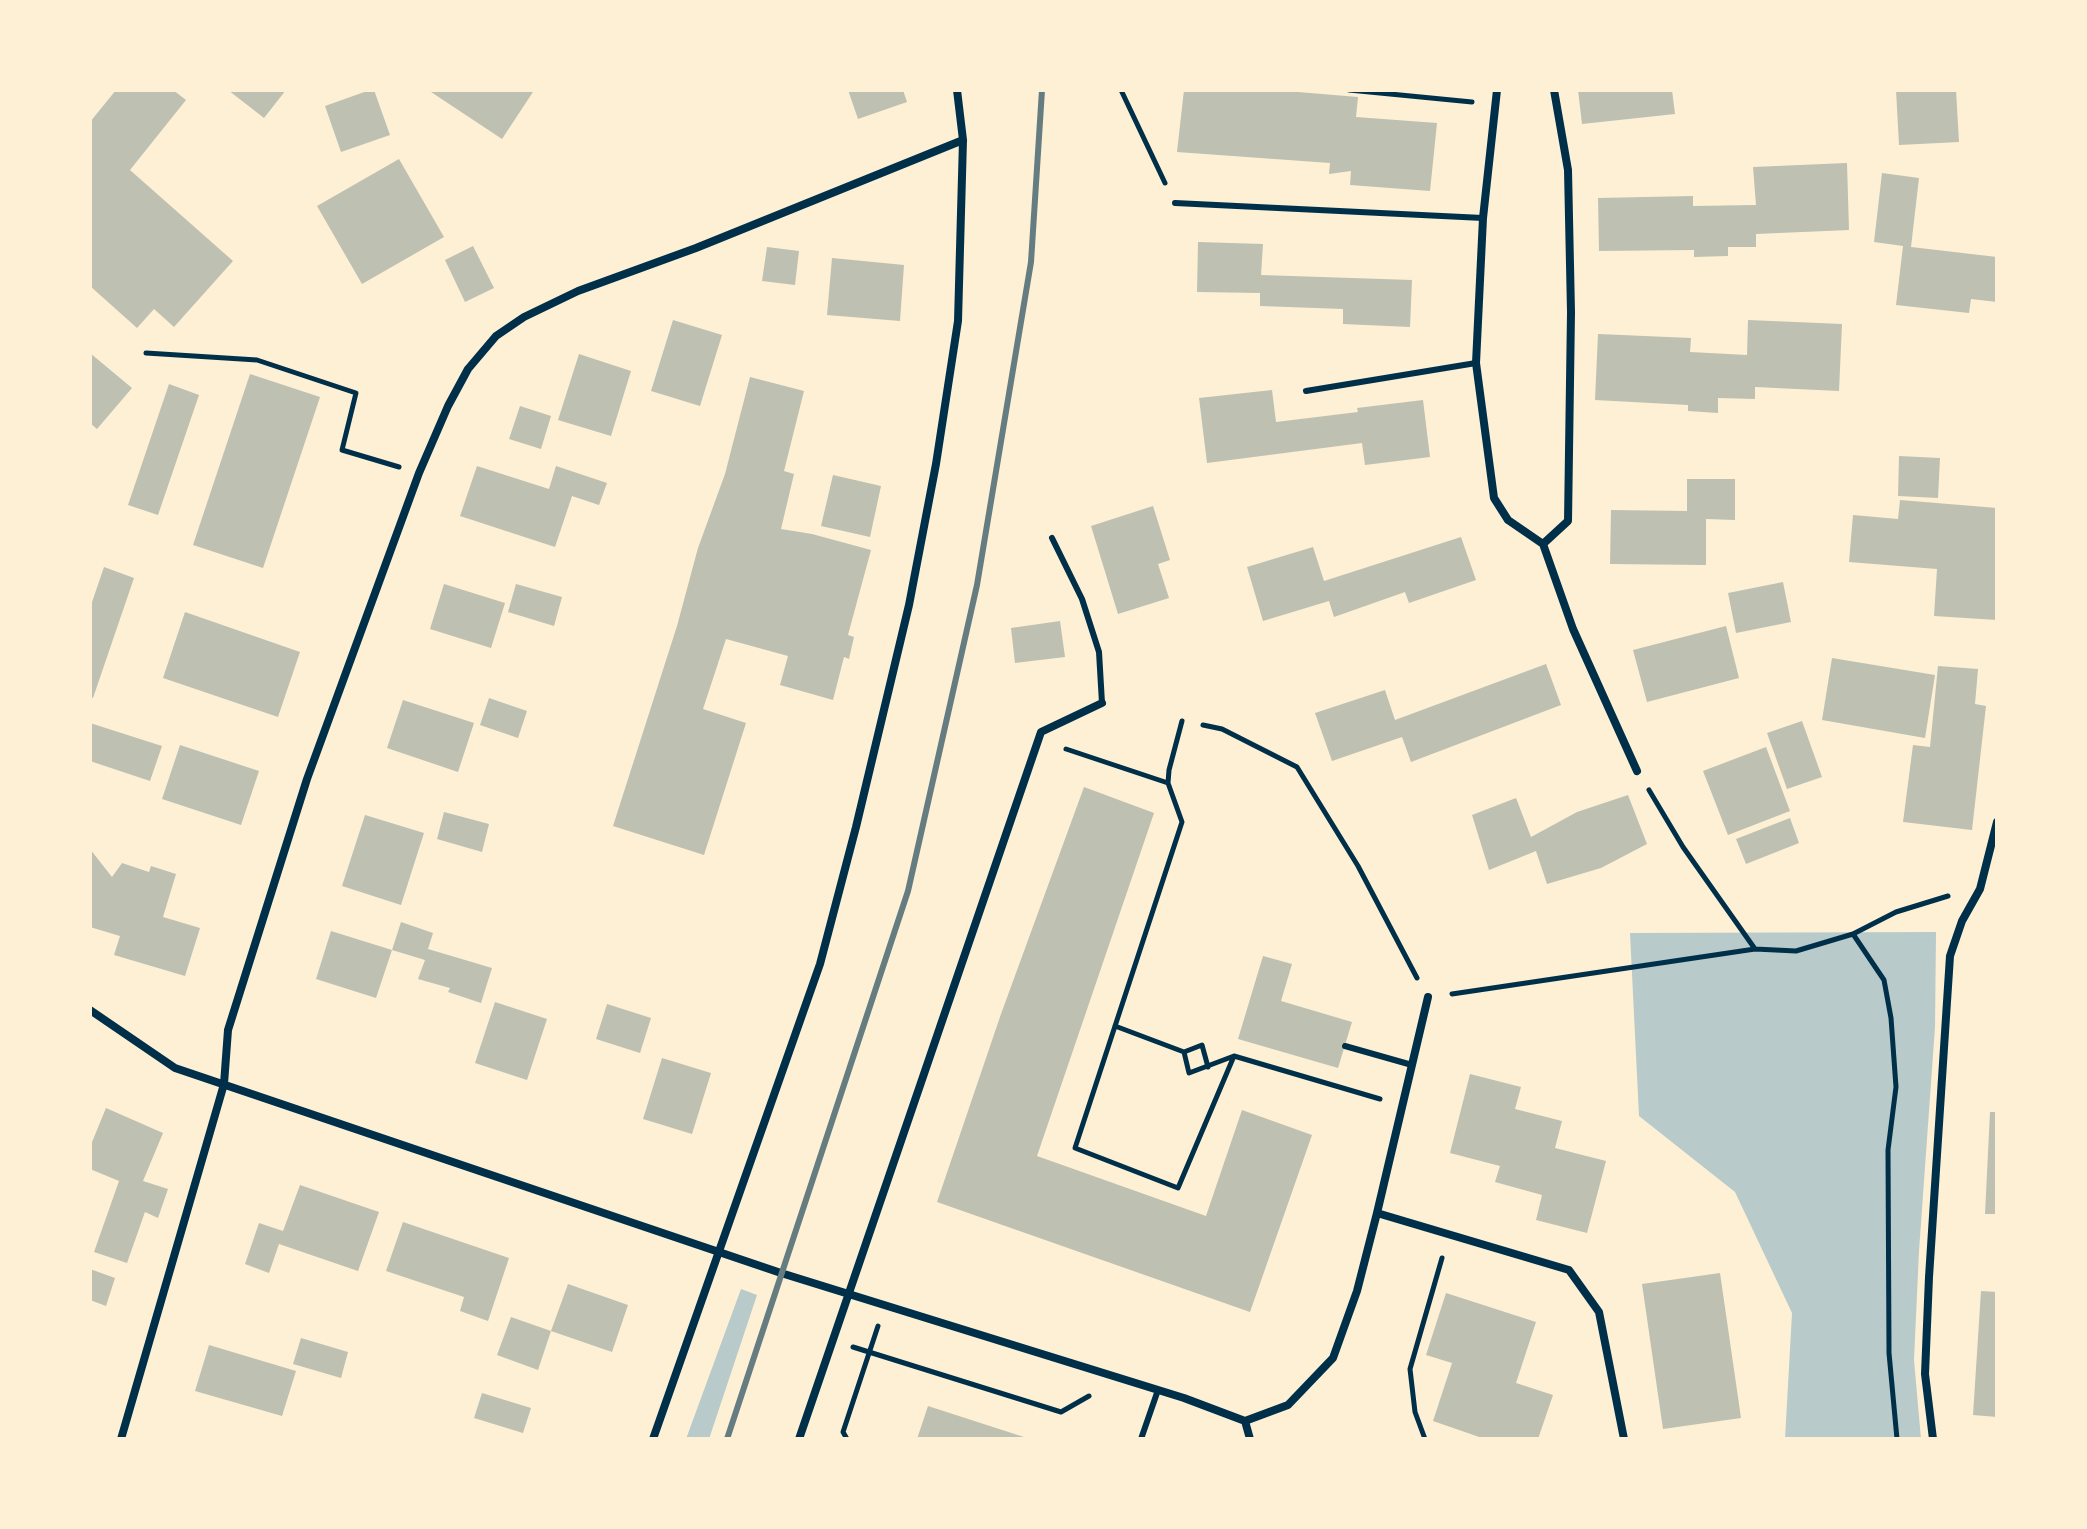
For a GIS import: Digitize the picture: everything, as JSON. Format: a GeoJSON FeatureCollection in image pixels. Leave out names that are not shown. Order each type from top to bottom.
{"type":"FeatureCollection","features":[{"type":"Feature","properties":{"kind":"street"},"geometry":{"type":"LineString","coordinates":[[653,1439],[820,964],[860,813],[909,605],[936,464],[958,321],[963,140],[957,90]]}},
{"type":"Feature","properties":{"kind":"street"},"geometry":{"type":"LineString","coordinates":[[1497,90],[1483,218],[1476,363],[1494,498],[1508,520],[1543,544],[1573,629],[1637,771]]}},
{"type":"Feature","properties":{"kind":"street"},"geometry":{"type":"LineString","coordinates":[[1543,544],[1568,521],[1571,312],[1568,170],[1554,90]]}},
{"type":"Feature","properties":{"kind":"street"},"geometry":{"type":"LineString","coordinates":[[121,1439],[224,1084],[228,1030],[302,794],[419,473],[468,369],[496,336],[524,317],[578,291],[696,248],[963,140]]}},
{"type":"Feature","properties":{"kind":"street"},"geometry":{"type":"LineString","coordinates":[[799,1439],[1038,739],[1041,732],[1102,703]]}},
{"type":"Feature","properties":{"kind":"street"},"geometry":{"type":"LineString","coordinates":[[1933,1439],[1925,1374],[1950,956],[1962,921],[1980,889],[1997,822]]}},
{"type":"Feature","properties":{"kind":"street"},"geometry":{"type":"LineString","coordinates":[[90,1010],[175,1068],[719,1252],[1158,1390],[1245,1421],[1288,1405],[1333,1358],[1357,1291],[1428,997]]}},
{"type":"Feature","properties":{"kind":"street"},"geometry":{"type":"LineString","coordinates":[[1377,1213],[1569,1270],[1599,1312],[1624,1439]]}},
{"type":"Feature","properties":{"kind":"street"},"geometry":{"type":"LineString","coordinates":[[1245,1421],[1250,1439]]}},
{"type":"Feature","properties":{"kind":"lane"},"geometry":{"type":"LineString","coordinates":[[1175,203],[1483,218]]}},
{"type":"Feature","properties":{"kind":"lane"},"geometry":{"type":"LineString","coordinates":[[1306,391],[1476,363]]}},
{"type":"Feature","properties":{"kind":"lane"},"geometry":{"type":"LineString","coordinates":[[1052,538],[1082,599],[1099,652],[1102,703]]}},
{"type":"Feature","properties":{"kind":"lane"},"geometry":{"type":"LineString","coordinates":[[1345,1046],[1412,1065]]}},
{"type":"Feature","properties":{"kind":"lane"},"geometry":{"type":"LineString","coordinates":[[1141,1439],[1158,1390]]}},
{"type":"Feature","properties":{"kind":"path"},"geometry":{"type":"LineString","coordinates":[[1121,90],[1175,203]]}},
{"type":"Feature","properties":{"kind":"path"},"geometry":{"type":"LineString","coordinates":[[1349,90],[1497,105]]}},
{"type":"Feature","properties":{"kind":"path"},"geometry":{"type":"LineString","coordinates":[[146,353],[257,360],[356,393],[342,450],[419,473]]}},
{"type":"Feature","properties":{"kind":"path"},"geometry":{"type":"LineString","coordinates":[[1182,721],[1168,783],[1182,822],[1075,1148],[1178,1188],[1234,1056]]}},
{"type":"Feature","properties":{"kind":"path"},"geometry":{"type":"LineString","coordinates":[[1203,725],[1222,729],[1297,767],[1358,866],[1428,997],[1755,949],[1796,951],[1853,934],[1896,912],[1980,889]]}},
{"type":"Feature","properties":{"kind":"path"},"geometry":{"type":"LineString","coordinates":[[1038,739],[1168,783]]}},
{"type":"Feature","properties":{"kind":"path"},"geometry":{"type":"LineString","coordinates":[[1637,771],[1683,847],[1755,949]]}},
{"type":"Feature","properties":{"kind":"path"},"geometry":{"type":"LineString","coordinates":[[1853,934],[1884,980],[1891,1018],[1896,1087],[1888,1150],[1889,1353],[1897,1439]]}},
{"type":"Feature","properties":{"kind":"path"},"geometry":{"type":"LineString","coordinates":[[1115,1026],[1184,1052],[1202,1045],[1208,1067]]}},
{"type":"Feature","properties":{"kind":"path"},"geometry":{"type":"LineString","coordinates":[[1184,1052],[1189,1073],[1234,1056],[1403,1104]]}},
{"type":"Feature","properties":{"kind":"path"},"geometry":{"type":"LineString","coordinates":[[1425,1439],[1415,1412],[1410,1369],[1449,1234]]}},
{"type":"Feature","properties":{"kind":"path"},"geometry":{"type":"LineString","coordinates":[[847,1439],[843,1432],[885,1306]]}},
{"type":"Feature","properties":{"kind":"path"},"geometry":{"type":"LineString","coordinates":[[833,1341],[1061,1412],[1089,1396],[1104,1401]]}},
{"type":"Feature","properties":{"kind":"shaded area"},"geometry":{"type":"Polygon","coordinates":[[[1936,932],[1935,1027],[1914,1360],[1921,1439],[1785,1439],[1792,1313],[1735,1192],[1639,1116],[1630,933],[1936,932]]]}},
{"type":"Feature","properties":{"kind":"shaded area"},"geometry":{"type":"Polygon","coordinates":[[[741,1289],[757,1295],[709,1439],[686,1439],[741,1289]]]}},
{"type":"Feature","properties":{"kind":"building"},"geometry":{"type":"Polygon","coordinates":[[[116,90],[173,90],[186,100],[130,170],[233,261],[174,327],[154,309],[137,328],[90,286],[90,122],[116,90]]]}},
{"type":"Feature","properties":{"kind":"building"},"geometry":{"type":"Polygon","coordinates":[[[228,90],[286,90],[264,118],[228,90]]]}},
{"type":"Feature","properties":{"kind":"building"},"geometry":{"type":"Polygon","coordinates":[[[374,90],[390,135],[341,152],[325,106],[374,90]]]}},
{"type":"Feature","properties":{"kind":"building"},"geometry":{"type":"Polygon","coordinates":[[[428,90],[529,90],[533,92],[502,139],[428,90]]]}},
{"type":"Feature","properties":{"kind":"building"},"geometry":{"type":"Polygon","coordinates":[[[848,90],[903,90],[907,102],[858,119],[848,90]]]}},
{"type":"Feature","properties":{"kind":"building"},"geometry":{"type":"Polygon","coordinates":[[[1184,90],[1274,90],[1358,97],[1356,117],[1437,123],[1430,191],[1350,185],[1351,171],[1329,174],[1330,163],[1177,152],[1184,90]]]}},
{"type":"Feature","properties":{"kind":"building"},"geometry":{"type":"Polygon","coordinates":[[[1578,90],[1672,90],[1675,114],[1582,124],[1578,90]]]}},
{"type":"Feature","properties":{"kind":"building"},"geometry":{"type":"Polygon","coordinates":[[[1896,90],[1956,90],[1959,142],[1899,145],[1896,90]]]}},
{"type":"Feature","properties":{"kind":"building"},"geometry":{"type":"Polygon","coordinates":[[[399,159],[444,237],[362,284],[317,206],[399,159]]]}},
{"type":"Feature","properties":{"kind":"building"},"geometry":{"type":"Polygon","coordinates":[[[1847,163],[1849,230],[1756,234],[1756,247],[1728,247],[1728,256],[1694,257],[1694,250],[1599,251],[1598,198],[1693,196],[1693,206],[1756,205],[1753,167],[1847,163]]]}},
{"type":"Feature","properties":{"kind":"building"},"geometry":{"type":"Polygon","coordinates":[[[1882,173],[1919,178],[1911,247],[1997,257],[1997,302],[1971,299],[1969,313],[1896,305],[1903,246],[1874,242],[1882,173]]]}},
{"type":"Feature","properties":{"kind":"building"},"geometry":{"type":"Polygon","coordinates":[[[1198,242],[1263,244],[1261,275],[1412,280],[1410,327],[1343,324],[1343,309],[1260,306],[1260,293],[1197,292],[1198,242]]]}},
{"type":"Feature","properties":{"kind":"building"},"geometry":{"type":"Polygon","coordinates":[[[473,246],[494,288],[465,302],[445,260],[473,246]]]}},
{"type":"Feature","properties":{"kind":"building"},"geometry":{"type":"Polygon","coordinates":[[[767,247],[799,251],[795,285],[762,281],[767,247]]]}},
{"type":"Feature","properties":{"kind":"building"},"geometry":{"type":"Polygon","coordinates":[[[832,258],[904,265],[900,321],[827,315],[832,258]]]}},
{"type":"Feature","properties":{"kind":"building"},"geometry":{"type":"Polygon","coordinates":[[[673,320],[722,335],[700,406],[651,391],[673,320]]]}},
{"type":"Feature","properties":{"kind":"building"},"geometry":{"type":"Polygon","coordinates":[[[1748,320],[1842,324],[1839,391],[1755,387],[1755,399],[1718,398],[1718,413],[1688,411],[1688,405],[1595,400],[1598,334],[1691,338],[1690,352],[1747,355],[1748,320]]]}},
{"type":"Feature","properties":{"kind":"building"},"geometry":{"type":"Polygon","coordinates":[[[90,353],[132,388],[97,429],[90,423],[90,353]]]}},
{"type":"Feature","properties":{"kind":"building"},"geometry":{"type":"Polygon","coordinates":[[[579,354],[631,371],[611,436],[558,420],[579,354]]]}},
{"type":"Feature","properties":{"kind":"building"},"geometry":{"type":"Polygon","coordinates":[[[250,374],[320,397],[263,568],[193,545],[250,374]]]}},
{"type":"Feature","properties":{"kind":"building"},"geometry":{"type":"Polygon","coordinates":[[[750,377],[804,391],[784,471],[794,474],[781,529],[871,550],[848,635],[854,637],[849,659],[844,657],[833,700],[780,685],[788,656],[726,639],[703,709],[746,723],[704,855],[613,826],[677,626],[698,548],[725,474],[750,377]]]}},
{"type":"Feature","properties":{"kind":"building"},"geometry":{"type":"Polygon","coordinates":[[[169,384],[199,395],[158,515],[128,505],[169,384]]]}},
{"type":"Feature","properties":{"kind":"building"},"geometry":{"type":"Polygon","coordinates":[[[1272,390],[1276,422],[1423,400],[1430,457],[1365,465],[1362,443],[1207,463],[1199,398],[1272,390]]]}},
{"type":"Feature","properties":{"kind":"building"},"geometry":{"type":"Polygon","coordinates":[[[520,406],[551,416],[541,449],[509,439],[520,406]]]}},
{"type":"Feature","properties":{"kind":"building"},"geometry":{"type":"Polygon","coordinates":[[[1899,456],[1940,458],[1938,498],[1898,496],[1899,456]]]}},
{"type":"Feature","properties":{"kind":"building"},"geometry":{"type":"Polygon","coordinates":[[[477,466],[549,489],[556,466],[607,483],[599,505],[572,496],[555,547],[460,516],[477,466]]]}},
{"type":"Feature","properties":{"kind":"building"},"geometry":{"type":"Polygon","coordinates":[[[833,475],[881,486],[870,537],[821,526],[833,475]]]}},
{"type":"Feature","properties":{"kind":"building"},"geometry":{"type":"Polygon","coordinates":[[[1687,479],[1735,479],[1735,520],[1706,519],[1706,565],[1610,564],[1611,510],[1687,511],[1687,479]]]}},
{"type":"Feature","properties":{"kind":"building"},"geometry":{"type":"Polygon","coordinates":[[[1900,500],[1997,508],[1997,620],[1934,616],[1937,569],[1849,562],[1853,515],[1898,519],[1900,500]]]}},
{"type":"Feature","properties":{"kind":"building"},"geometry":{"type":"Polygon","coordinates":[[[1153,506],[1170,560],[1158,564],[1169,598],[1118,614],[1091,526],[1153,506]]]}},
{"type":"Feature","properties":{"kind":"building"},"geometry":{"type":"Polygon","coordinates":[[[1461,537],[1476,580],[1409,603],[1405,592],[1334,617],[1329,601],[1263,621],[1247,567],[1313,547],[1324,581],[1461,537]]]}},
{"type":"Feature","properties":{"kind":"building"},"geometry":{"type":"Polygon","coordinates":[[[104,567],[134,578],[93,698],[90,697],[90,608],[104,567]]]}},
{"type":"Feature","properties":{"kind":"building"},"geometry":{"type":"Polygon","coordinates":[[[1783,582],[1791,622],[1736,633],[1728,593],[1783,582]]]}},
{"type":"Feature","properties":{"kind":"building"},"geometry":{"type":"Polygon","coordinates":[[[444,584],[505,603],[491,648],[430,629],[444,584]]]}},
{"type":"Feature","properties":{"kind":"building"},"geometry":{"type":"Polygon","coordinates":[[[516,584],[562,597],[554,626],[508,612],[516,584]]]}},
{"type":"Feature","properties":{"kind":"building"},"geometry":{"type":"Polygon","coordinates":[[[185,612],[300,652],[278,717],[163,678],[185,612]]]}},
{"type":"Feature","properties":{"kind":"building"},"geometry":{"type":"Polygon","coordinates":[[[1060,621],[1065,657],[1015,663],[1011,628],[1060,621]]]}},
{"type":"Feature","properties":{"kind":"building"},"geometry":{"type":"Polygon","coordinates":[[[1726,626],[1739,678],[1647,702],[1633,650],[1726,626]]]}},
{"type":"Feature","properties":{"kind":"building"},"geometry":{"type":"Polygon","coordinates":[[[1832,658],[1935,675],[1925,738],[1822,720],[1832,658]]]}},
{"type":"Feature","properties":{"kind":"building"},"geometry":{"type":"Polygon","coordinates":[[[1546,664],[1561,705],[1411,762],[1402,737],[1332,761],[1315,713],[1385,690],[1395,720],[1546,664]]]}},
{"type":"Feature","properties":{"kind":"building"},"geometry":{"type":"Polygon","coordinates":[[[1938,666],[1978,669],[1975,704],[1986,706],[1972,830],[1903,822],[1913,745],[1930,747],[1938,666]]]}},
{"type":"Feature","properties":{"kind":"building"},"geometry":{"type":"Polygon","coordinates":[[[489,698],[527,711],[518,738],[480,725],[489,698]]]}},
{"type":"Feature","properties":{"kind":"building"},"geometry":{"type":"Polygon","coordinates":[[[403,700],[474,723],[458,772],[387,748],[403,700]]]}},
{"type":"Feature","properties":{"kind":"building"},"geometry":{"type":"Polygon","coordinates":[[[1802,721],[1822,777],[1787,789],[1767,733],[1802,721]]]}},
{"type":"Feature","properties":{"kind":"building"},"geometry":{"type":"Polygon","coordinates":[[[90,723],[162,746],[150,781],[90,761],[90,723]]]}},
{"type":"Feature","properties":{"kind":"building"},"geometry":{"type":"Polygon","coordinates":[[[180,745],[259,771],[241,825],[162,799],[180,745]]]}},
{"type":"Feature","properties":{"kind":"building"},"geometry":{"type":"Polygon","coordinates":[[[1766,747],[1790,811],[1728,835],[1703,771],[1766,747]]]}},
{"type":"Feature","properties":{"kind":"building"},"geometry":{"type":"Polygon","coordinates":[[[1084,787],[1154,813],[1037,1156],[1206,1216],[1242,1110],[1312,1135],[1250,1312],[937,1202],[1001,1014],[1084,787]]]}},
{"type":"Feature","properties":{"kind":"building"},"geometry":{"type":"Polygon","coordinates":[[[1628,795],[1647,844],[1601,868],[1547,884],[1536,851],[1489,870],[1472,815],[1516,798],[1531,837],[1577,812],[1628,795]]]}},
{"type":"Feature","properties":{"kind":"building"},"geometry":{"type":"Polygon","coordinates":[[[444,812],[489,824],[482,852],[437,839],[444,812]]]}},
{"type":"Feature","properties":{"kind":"building"},"geometry":{"type":"Polygon","coordinates":[[[365,815],[424,833],[401,905],[342,886],[365,815]]]}},
{"type":"Feature","properties":{"kind":"building"},"geometry":{"type":"Polygon","coordinates":[[[1790,818],[1799,843],[1746,864],[1736,839],[1790,818]]]}},
{"type":"Feature","properties":{"kind":"building"},"geometry":{"type":"Polygon","coordinates":[[[90,849],[112,877],[122,863],[149,872],[151,866],[176,874],[163,917],[200,928],[185,976],[114,955],[120,936],[90,927],[90,849]]]}},
{"type":"Feature","properties":{"kind":"building"},"geometry":{"type":"Polygon","coordinates":[[[401,922],[433,933],[428,949],[492,968],[481,1003],[448,992],[450,988],[418,979],[425,960],[392,950],[401,922]]]}},
{"type":"Feature","properties":{"kind":"building"},"geometry":{"type":"Polygon","coordinates":[[[331,931],[392,950],[376,998],[316,979],[331,931]]]}},
{"type":"Feature","properties":{"kind":"building"},"geometry":{"type":"Polygon","coordinates":[[[1263,956],[1292,964],[1281,1001],[1352,1022],[1338,1068],[1238,1039],[1263,956]]]}},
{"type":"Feature","properties":{"kind":"building"},"geometry":{"type":"Polygon","coordinates":[[[495,1002],[547,1019],[527,1080],[475,1063],[495,1002]]]}},
{"type":"Feature","properties":{"kind":"building"},"geometry":{"type":"Polygon","coordinates":[[[607,1004],[651,1018],[640,1053],[596,1039],[607,1004]]]}},
{"type":"Feature","properties":{"kind":"building"},"geometry":{"type":"Polygon","coordinates":[[[662,1058],[711,1073],[692,1134],[643,1119],[662,1058]]]}},
{"type":"Feature","properties":{"kind":"building"},"geometry":{"type":"Polygon","coordinates":[[[1470,1074],[1521,1087],[1515,1109],[1562,1121],[1555,1148],[1606,1161],[1587,1233],[1536,1220],[1542,1195],[1495,1182],[1500,1166],[1450,1153],[1470,1074]]]}},
{"type":"Feature","properties":{"kind":"building"},"geometry":{"type":"Polygon","coordinates":[[[106,1108],[163,1133],[143,1181],[168,1189],[158,1218],[145,1212],[127,1263],[94,1252],[119,1181],[90,1169],[90,1147],[106,1108]]]}},
{"type":"Feature","properties":{"kind":"building"},"geometry":{"type":"Polygon","coordinates":[[[1990,1112],[1997,1112],[1997,1214],[1985,1214],[1990,1112]]]}},
{"type":"Feature","properties":{"kind":"building"},"geometry":{"type":"Polygon","coordinates":[[[300,1185],[379,1212],[358,1271],[279,1244],[269,1273],[245,1264],[259,1223],[283,1231],[300,1185]]]}},
{"type":"Feature","properties":{"kind":"building"},"geometry":{"type":"Polygon","coordinates":[[[403,1222],[509,1258],[488,1321],[460,1311],[464,1297],[386,1271],[403,1222]]]}},
{"type":"Feature","properties":{"kind":"building"},"geometry":{"type":"Polygon","coordinates":[[[90,1269],[115,1278],[106,1306],[90,1300],[90,1269]]]}},
{"type":"Feature","properties":{"kind":"building"},"geometry":{"type":"Polygon","coordinates":[[[1720,1273],[1741,1418],[1663,1429],[1642,1284],[1720,1273]]]}},
{"type":"Feature","properties":{"kind":"building"},"geometry":{"type":"Polygon","coordinates":[[[568,1284],[628,1305],[612,1352],[551,1331],[568,1284]]]}},
{"type":"Feature","properties":{"kind":"building"},"geometry":{"type":"Polygon","coordinates":[[[1981,1291],[1997,1292],[1997,1417],[1973,1415],[1981,1291]]]}},
{"type":"Feature","properties":{"kind":"building"},"geometry":{"type":"Polygon","coordinates":[[[1446,1293],[1536,1322],[1516,1383],[1553,1395],[1538,1439],[1485,1439],[1433,1421],[1452,1363],[1426,1355],[1446,1293]]]}},
{"type":"Feature","properties":{"kind":"building"},"geometry":{"type":"Polygon","coordinates":[[[511,1317],[551,1331],[538,1370],[497,1355],[511,1317]]]}},
{"type":"Feature","properties":{"kind":"building"},"geometry":{"type":"Polygon","coordinates":[[[301,1338],[348,1352],[341,1378],[293,1364],[301,1338]]]}},
{"type":"Feature","properties":{"kind":"building"},"geometry":{"type":"Polygon","coordinates":[[[209,1345],[296,1371],[282,1416],[195,1391],[209,1345]]]}},
{"type":"Feature","properties":{"kind":"building"},"geometry":{"type":"Polygon","coordinates":[[[482,1393],[531,1408],[523,1433],[474,1418],[482,1393]]]}},
{"type":"Feature","properties":{"kind":"building"},"geometry":{"type":"Polygon","coordinates":[[[928,1406],[1027,1438],[1027,1439],[917,1439],[928,1406]]]}},
{"type":"Feature","properties":{"kind":"railway"},"geometry":{"type":"LineString","coordinates":[[727,1439],[908,891],[977,585],[1031,262],[1042,90]]}}]}
